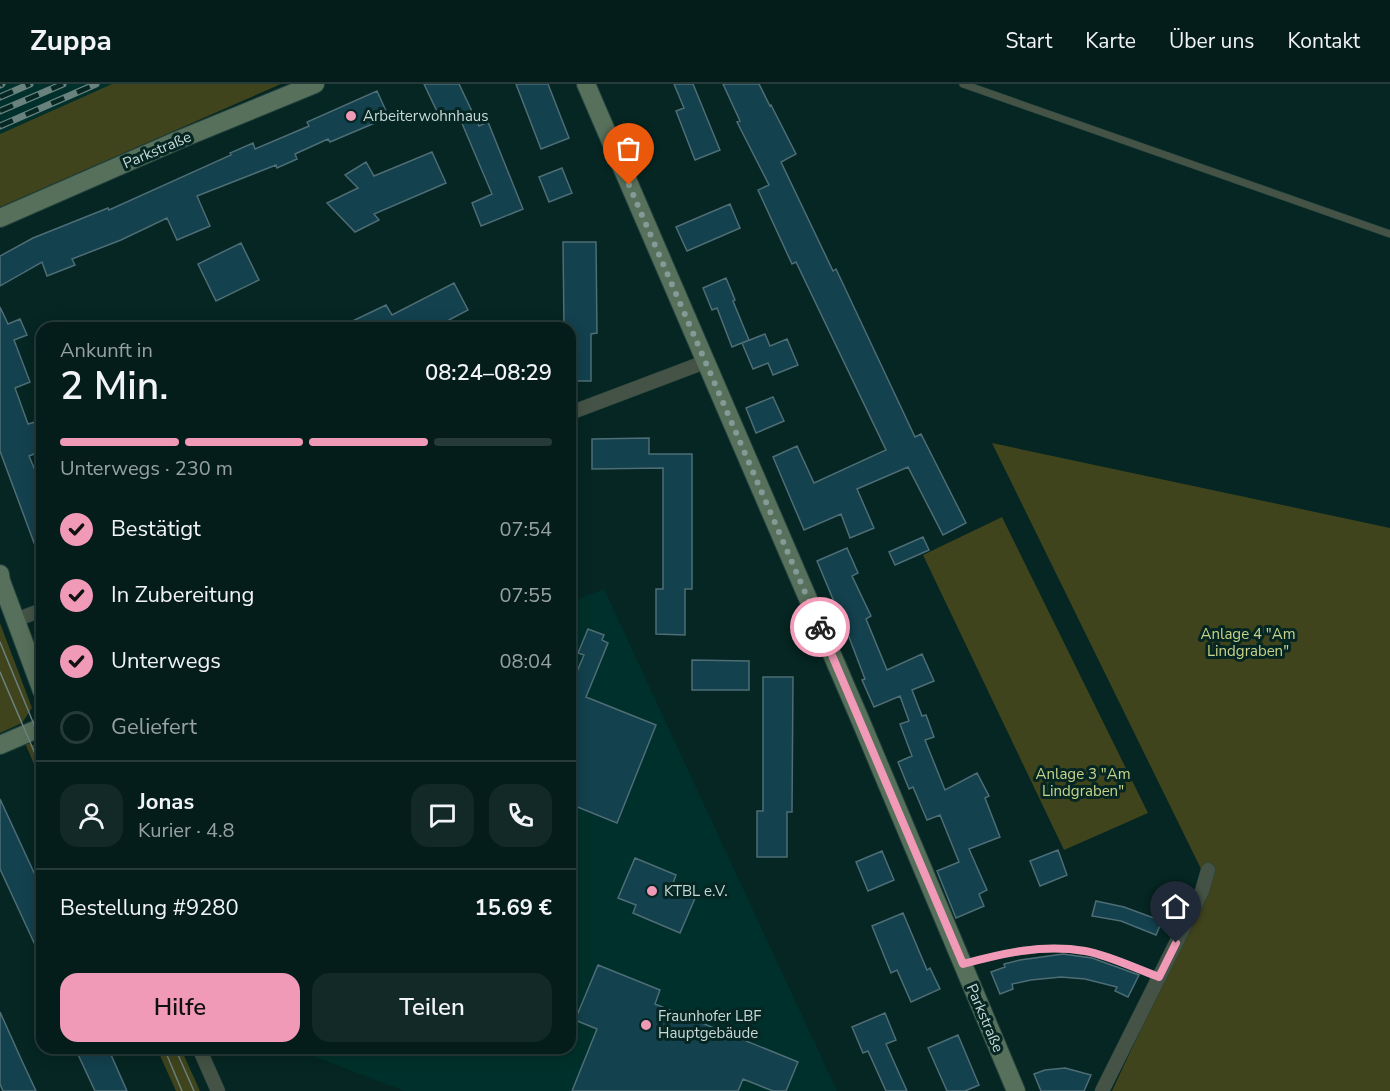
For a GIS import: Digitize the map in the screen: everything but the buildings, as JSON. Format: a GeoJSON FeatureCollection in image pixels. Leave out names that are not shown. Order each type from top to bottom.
{"type":"FeatureCollection","features":[{"type":"Feature","properties":{"kind":"street","name":"Parkstraße"},"geometry":{"type":"LineString","coordinates":[[0,218],[176,141],[315,84]]}},
{"type":"Feature","properties":{"kind":"street","name":"Parkstraße"},"geometry":{"type":"LineString","coordinates":[[586,84],[860,717],[1016,1091]]}},
{"type":"Feature","properties":{"kind":"street"},"geometry":{"type":"LineString","coordinates":[[576,411],[705,362]]}},
{"type":"Feature","properties":{"kind":"street"},"geometry":{"type":"LineString","coordinates":[[0,574],[36,675]]}},
{"type":"Feature","properties":{"kind":"street"},"geometry":{"type":"LineString","coordinates":[[15,620],[36,612]]}},
{"type":"Feature","properties":{"kind":"street"},"geometry":{"type":"LineString","coordinates":[[0,745],[36,730]]}},
{"type":"Feature","properties":{"kind":"street"},"geometry":{"type":"LineString","coordinates":[[1102,1091],[1202,891],[1208,870]]}},
{"type":"Feature","properties":{"kind":"street"},"geometry":{"type":"LineString","coordinates":[[202,1054],[218,1091]]}},
{"type":"Feature","properties":{"kind":"lane"},"geometry":{"type":"LineString","coordinates":[[963,84],[1390,234]]}},
{"type":"Feature","properties":{"kind":"lane"},"geometry":{"type":"LineString","coordinates":[[963,964],[1041,947],[1087,951],[1159,977]]}},
{"type":"Feature","properties":{"kind":"shaded area"},"geometry":{"type":"Polygon","coordinates":[[[0,84],[112,84],[0,134],[0,84]]]}},
{"type":"Feature","properties":{"kind":"shaded area"},"geometry":{"type":"Polygon","coordinates":[[[604,589],[837,1091],[404,1091],[308,1054],[576,1054],[576,600],[604,589]]]}},
{"type":"Feature","properties":{"kind":"green space"},"geometry":{"type":"Polygon","coordinates":[[[112,84],[281,84],[0,207],[0,134],[112,84]]]}},
{"type":"Feature","properties":{"kind":"green space","name":"Anlage 4 \"Am Lindgraben\""},"geometry":{"type":"Polygon","coordinates":[[[992,443],[1390,528],[1390,1091],[1112,1091],[1212,877],[1205,877],[992,443]]]}},
{"type":"Feature","properties":{"kind":"green space","name":"Anlage 3 \"Am Lindgraben\""},"geometry":{"type":"Polygon","coordinates":[[[1002,517],[1148,813],[1064,850],[923,555],[1002,517]]]}},
{"type":"Feature","properties":{"kind":"green space"},"geometry":{"type":"Polygon","coordinates":[[[0,623],[32,708],[22,723],[0,733],[0,623]]]}},
{"type":"Feature","properties":{"kind":"green space"},"geometry":{"type":"Polygon","coordinates":[[[25,743],[36,746],[36,769],[25,743]]]}},
{"type":"Feature","properties":{"kind":"green space"},"geometry":{"type":"Polygon","coordinates":[[[159,1054],[183,1054],[200,1091],[176,1091],[159,1054]]]}},
{"type":"Feature","properties":{"kind":"tram line"},"geometry":{"type":"LineString","coordinates":[[0,642],[36,729]]}},
{"type":"Feature","properties":{"kind":"tram line"},"geometry":{"type":"LineString","coordinates":[[0,672],[36,756]]}},
{"type":"Feature","properties":{"kind":"tram line"},"geometry":{"type":"LineString","coordinates":[[167,1054],[182,1091]]}},
{"type":"Feature","properties":{"kind":"tram line"},"geometry":{"type":"LineString","coordinates":[[178,1054],[194,1091]]}},
{"type":"Feature","properties":{"kind":"railway"},"geometry":{"type":"LineString","coordinates":[[0,97],[30,84]]}},
{"type":"Feature","properties":{"kind":"railway"},"geometry":{"type":"LineString","coordinates":[[0,111],[63,84]]}},
{"type":"Feature","properties":{"kind":"railway"},"geometry":{"type":"LineString","coordinates":[[0,126],[96,84]]}},
{"type":"Feature","properties":{"kind":"way so far"},"geometry":{"type":"LineString","coordinates":[[629,185],[820,627]]}},
{"type":"Feature","properties":{"kind":"place","name":"Arbeiterwohnhaus"},"geometry":{"type":"Point","coordinates":[351,116]}},
{"type":"Feature","properties":{"kind":"place","name":"KTBL e.V."},"geometry":{"type":"Point","coordinates":[652,891]}},
{"type":"Feature","properties":{"kind":"place","name":"Fraunhofer LBF Hauptgebäude"},"geometry":{"type":"Point","coordinates":[646,1025]}},
{"type":"Feature","properties":{"kind":"route"},"geometry":{"type":"LineString","coordinates":[[820,627],[963,964],[1041,947],[1087,951],[1159,977],[1176,943]]}}]}
